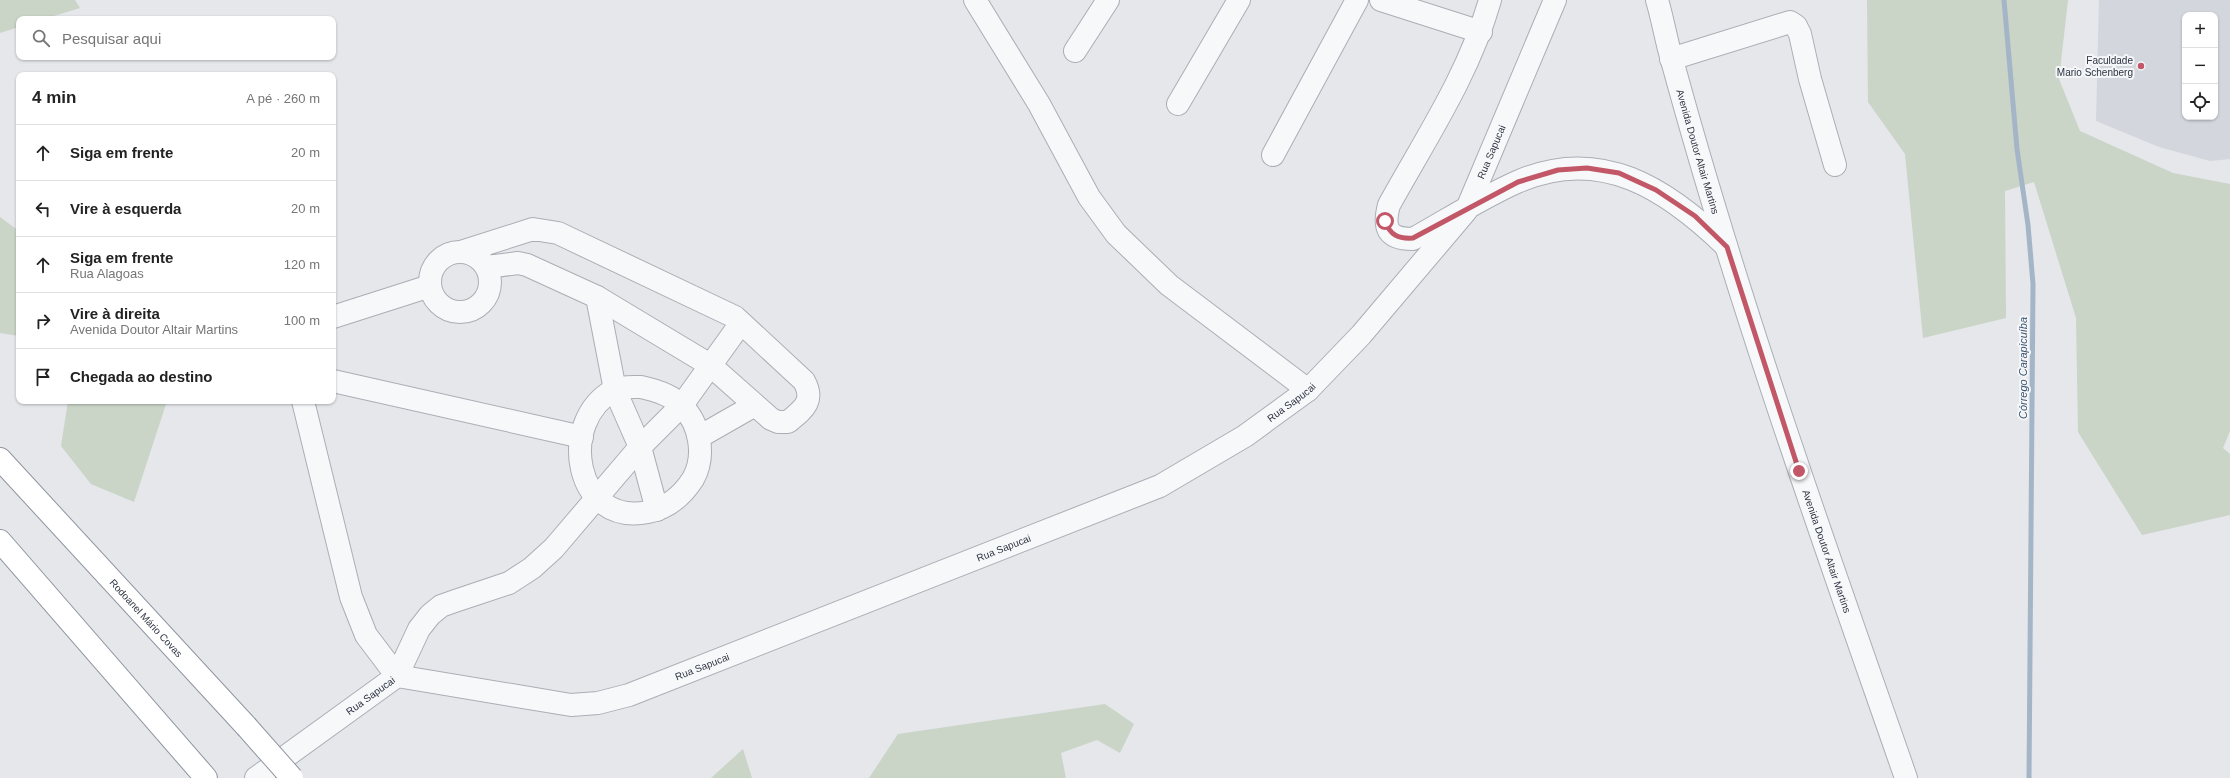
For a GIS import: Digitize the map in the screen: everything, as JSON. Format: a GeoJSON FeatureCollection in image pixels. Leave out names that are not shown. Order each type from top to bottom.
{"type":"FeatureCollection","features":[{"type":"Feature","properties":{"kind":"highway","name":"Rodoanel Mário Covas"},"geometry":{"type":"LineString","coordinates":[[0,459],[292,778]]}},
{"type":"Feature","properties":{"kind":"highway"},"geometry":{"type":"LineString","coordinates":[[0,541],[202,773]]}},
{"type":"Feature","properties":{"kind":"street"},"geometry":{"type":"LineString","coordinates":[[975,0],[1039,104],[1089,197],[1116,234],[1169,285],[1308,390]]}},
{"type":"Feature","properties":{"kind":"street"},"geometry":{"type":"LineString","coordinates":[[1075,51],[1108,0]]}},
{"type":"Feature","properties":{"kind":"street"},"geometry":{"type":"LineString","coordinates":[[1178,104],[1239,0]]}},
{"type":"Feature","properties":{"kind":"street"},"geometry":{"type":"LineString","coordinates":[[1273,155],[1357,0]]}},
{"type":"Feature","properties":{"kind":"street"},"geometry":{"type":"LineString","coordinates":[[1381,0],[1481,32]]}},
{"type":"Feature","properties":{"kind":"street"},"geometry":{"type":"LineString","coordinates":[[1490,0],[1481,32],[1454,91],[1389,205],[1385,221],[1389,232],[1401,239],[1413,238],[1518,182],[1558,170],[1587,168],[1619,173],[1656,190],[1695,216],[1727,247]]}},
{"type":"Feature","properties":{"kind":"street","name":"Rua Sapucai"},"geometry":{"type":"LineString","coordinates":[[256,778],[397,676],[571,705],[598,703],[629,695],[1160,486],[1245,436],[1308,390],[1361,335],[1466,211],[1555,0]]}},
{"type":"Feature","properties":{"kind":"street","name":"Avenida Doutor Altair Martins"},"geometry":{"type":"LineString","coordinates":[[1654,2],[1727,247],[1799,471],[1906,778]]}},
{"type":"Feature","properties":{"kind":"street"},"geometry":{"type":"LineString","coordinates":[[1671,59],[1790,22],[1796,26],[1800,34],[1810,79],[1835,165]]}},
{"type":"Feature","properties":{"kind":"street"},"geometry":{"type":"LineString","coordinates":[[461,252],[472,254],[480,259],[487,267],[490,277],[490,287],[487,297],[473,310],[454,312],[445,308],[438,302],[430,286],[431,275],[435,266],[442,258],[451,253],[461,252],[532,229],[558,233],[721,309],[741,322],[804,380],[810,391],[808,402],[788,422],[778,422],[771,419],[710,365],[597,297],[527,265],[518,263],[487,267]]}},
{"type":"Feature","properties":{"kind":"street"},"geometry":{"type":"LineString","coordinates":[[336,316],[430,286]]}},
{"type":"Feature","properties":{"kind":"street"},"geometry":{"type":"LineString","coordinates":[[597,297],[615,390],[640,447],[657,510]]}},
{"type":"Feature","properties":{"kind":"street"},"geometry":{"type":"LineString","coordinates":[[304,404],[351,597],[366,635],[397,676],[419,629],[430,615],[441,606],[509,583],[532,568],[554,548],[597,500],[640,447],[682,405],[741,322]]}},
{"type":"Feature","properties":{"kind":"street"},"geometry":{"type":"LineString","coordinates":[[336,382],[582,436]]}},
{"type":"Feature","properties":{"kind":"street"},"geometry":{"type":"LineString","coordinates":[[641,387],[656,390],[682,405],[693,420],[700,437],[700,458],[695,475],[686,490],[672,502],[657,510],[641,513],[625,513],[610,508],[597,500],[586,483],[579,452],[588,418],[599,402],[615,390],[641,387]]}},
{"type":"Feature","properties":{"kind":"street"},"geometry":{"type":"LineString","coordinates":[[700,437],[755,405]]}},
{"type":"Feature","properties":{"kind":"shaded area"},"geometry":{"type":"Polygon","coordinates":[[[0,0],[75,0],[80,8],[54,16],[16,16],[16,28],[0,33],[0,0]]]}},
{"type":"Feature","properties":{"kind":"shaded area"},"geometry":{"type":"Polygon","coordinates":[[[1867,0],[2068,0],[2059,79],[2080,131],[2173,173],[2230,184],[2230,431],[2223,448],[2230,454],[2230,515],[2142,535],[2078,432],[2076,318],[2034,182],[2005,191],[2006,318],[1923,338],[1905,154],[1868,102],[1867,0]]]}},
{"type":"Feature","properties":{"kind":"shaded area","name":"Faculdade Mario Schenberg"},"geometry":{"type":"Polygon","coordinates":[[[2099,0],[2230,0],[2230,159],[2210,161],[2159,147],[2096,121],[2099,0]]]}},
{"type":"Feature","properties":{"kind":"shaded area"},"geometry":{"type":"Polygon","coordinates":[[[0,217],[16,229],[16,336],[0,333],[0,217]]]}},
{"type":"Feature","properties":{"kind":"shaded area"},"geometry":{"type":"Polygon","coordinates":[[[68,404],[166,404],[134,502],[91,484],[61,446],[68,404]]]}},
{"type":"Feature","properties":{"kind":"shaded area"},"geometry":{"type":"Polygon","coordinates":[[[1105,704],[1134,724],[1120,753],[1097,740],[1061,753],[1066,778],[869,778],[898,734],[1105,704]]]}},
{"type":"Feature","properties":{"kind":"shaded area"},"geometry":{"type":"Polygon","coordinates":[[[743,749],[752,778],[711,778],[743,749]]]}},
{"type":"Feature","properties":{"kind":"waterway","name":"Córrego Carapicuíba"},"geometry":{"type":"LineString","coordinates":[[2004,0],[2017,149],[2028,225],[2033,284],[2029,778]]}},
{"type":"Feature","properties":{"kind":"place","name":"Faculdade Mario Schenberg"},"geometry":{"type":"Point","coordinates":[2141,66]}},
{"type":"Feature","properties":{"kind":"route"},"geometry":{"type":"LineString","coordinates":[[1385,221],[1389,232],[1401,239],[1413,238],[1518,182],[1558,170],[1587,168],[1619,173],[1656,190],[1695,216],[1727,247],[1799,471]]}}]}
